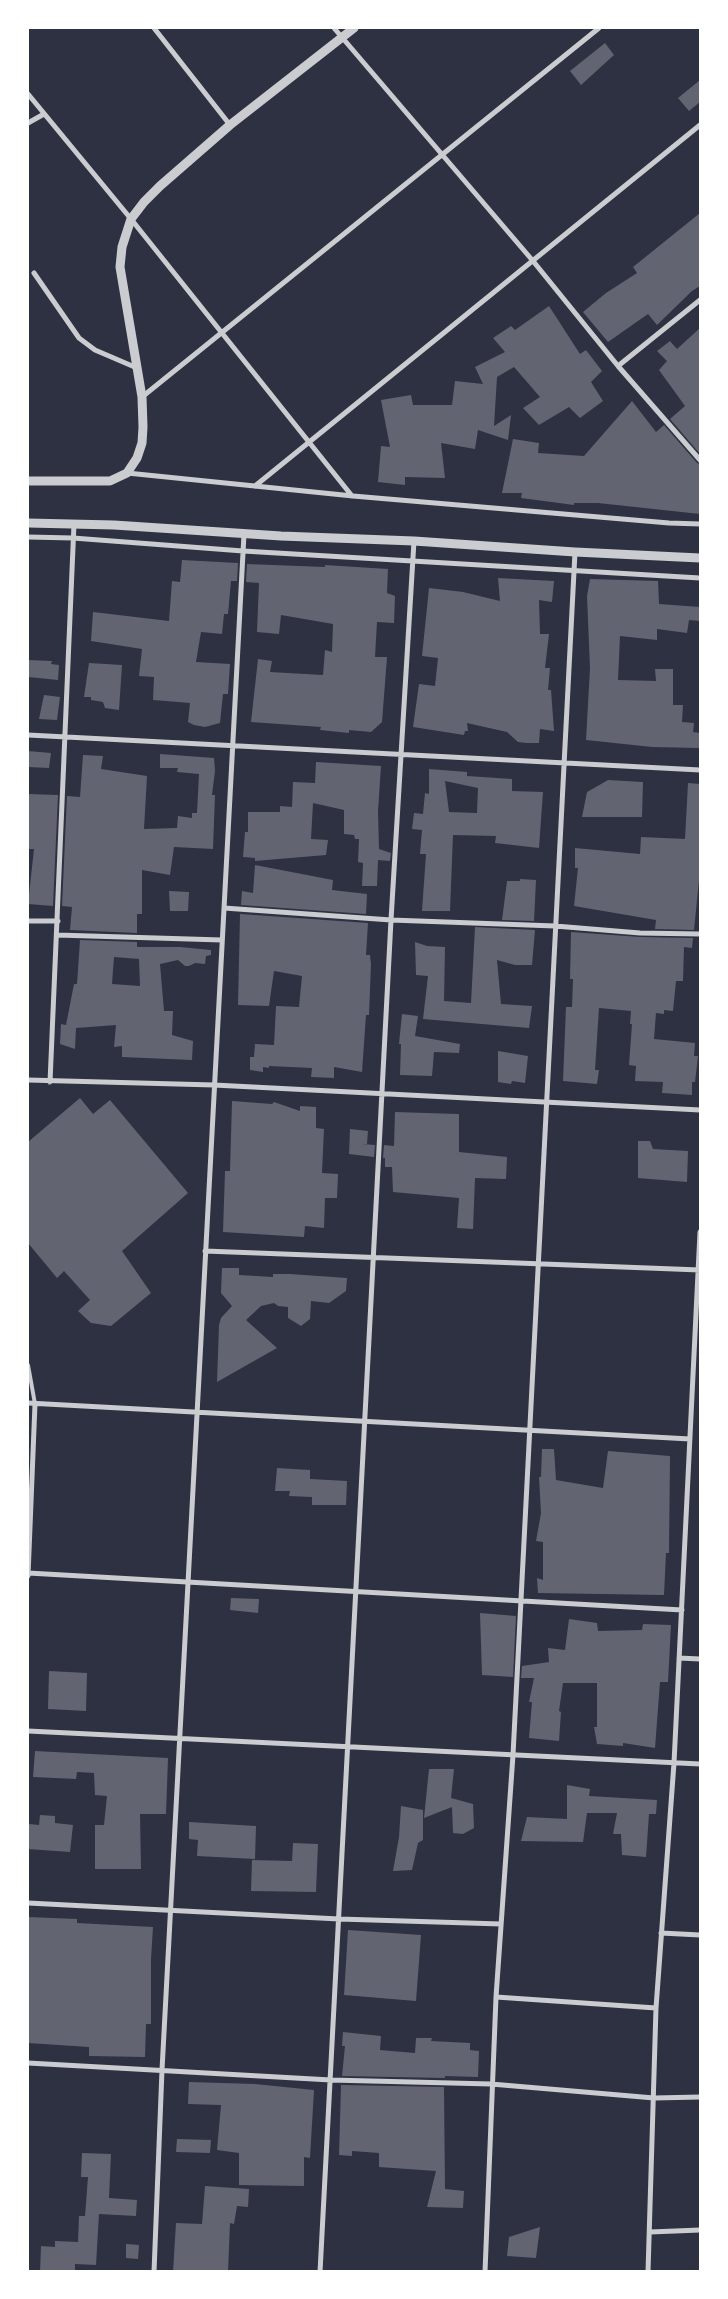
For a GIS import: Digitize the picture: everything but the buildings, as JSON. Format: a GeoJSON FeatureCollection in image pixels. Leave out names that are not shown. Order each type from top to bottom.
{"type":"FeatureCollection","features":[{"type":"Feature","properties":{"kind":"street"},"geometry":{"type":"LineString","coordinates":[[154,28],[230,125]]}},
{"type":"Feature","properties":{"kind":"street"},"geometry":{"type":"LineString","coordinates":[[334,28],[533,261],[618,366],[700,460]]}},
{"type":"Feature","properties":{"kind":"street"},"geometry":{"type":"LineString","coordinates":[[28,481],[110,481],[127,472],[137,458],[142,443],[142,397],[120,267],[122,247],[131,219],[160,186],[230,125],[354,28]]}},
{"type":"Feature","properties":{"kind":"street"},"geometry":{"type":"LineString","coordinates":[[142,397],[599,28]]}},
{"type":"Feature","properties":{"kind":"street"},"geometry":{"type":"LineString","coordinates":[[28,94],[131,219],[220,333],[352,496]]}},
{"type":"Feature","properties":{"kind":"street"},"geometry":{"type":"LineString","coordinates":[[28,123],[44,114]]}},
{"type":"Feature","properties":{"kind":"street"},"geometry":{"type":"LineString","coordinates":[[254,486],[700,125]]}},
{"type":"Feature","properties":{"kind":"street"},"geometry":{"type":"LineString","coordinates":[[34,273],[79,338],[95,350],[137,368]]}},
{"type":"Feature","properties":{"kind":"street"},"geometry":{"type":"LineString","coordinates":[[618,366],[700,300]]}},
{"type":"Feature","properties":{"kind":"street"},"geometry":{"type":"LineString","coordinates":[[127,472],[352,496],[669,524],[700,524]]}},
{"type":"Feature","properties":{"kind":"street"},"geometry":{"type":"LineString","coordinates":[[28,523],[74,523],[700,558]]}},
{"type":"Feature","properties":{"kind":"street"},"geometry":{"type":"LineString","coordinates":[[50,1082],[74,523]]}},
{"type":"Feature","properties":{"kind":"street"},"geometry":{"type":"LineString","coordinates":[[154,2272],[170,1910],[244,534]]}},
{"type":"Feature","properties":{"kind":"street"},"geometry":{"type":"LineString","coordinates":[[28,537],[73,538],[243,551],[700,578]]}},
{"type":"Feature","properties":{"kind":"street"},"geometry":{"type":"LineString","coordinates":[[320,2272],[384,1094],[391,920],[414,541]]}},
{"type":"Feature","properties":{"kind":"street"},"geometry":{"type":"LineString","coordinates":[[485,2272],[491,2084],[513,1755],[575,552]]}},
{"type":"Feature","properties":{"kind":"street"},"geometry":{"type":"LineString","coordinates":[[28,735],[700,770]]}},
{"type":"Feature","properties":{"kind":"street"},"geometry":{"type":"LineString","coordinates":[[224,908],[391,920],[555,926],[640,933],[700,934]]}},
{"type":"Feature","properties":{"kind":"street"},"geometry":{"type":"LineString","coordinates":[[28,921],[58,921]]}},
{"type":"Feature","properties":{"kind":"street"},"geometry":{"type":"LineString","coordinates":[[57,936],[222,940]]}},
{"type":"Feature","properties":{"kind":"street"},"geometry":{"type":"LineString","coordinates":[[28,1080],[214,1085],[700,1110]]}},
{"type":"Feature","properties":{"kind":"street"},"geometry":{"type":"LineString","coordinates":[[648,2272],[656,2008],[674,1763],[700,1270],[700,1232]]}},
{"type":"Feature","properties":{"kind":"street"},"geometry":{"type":"LineString","coordinates":[[205,1251],[700,1270]]}},
{"type":"Feature","properties":{"kind":"street"},"geometry":{"type":"LineString","coordinates":[[28,1404],[690,1438]]}},
{"type":"Feature","properties":{"kind":"street"},"geometry":{"type":"LineString","coordinates":[[35,1404],[28,1574],[682,1610]]}},
{"type":"Feature","properties":{"kind":"street"},"geometry":{"type":"LineString","coordinates":[[679,1658],[700,1659]]}},
{"type":"Feature","properties":{"kind":"street"},"geometry":{"type":"LineString","coordinates":[[28,1731],[700,1764]]}},
{"type":"Feature","properties":{"kind":"street"},"geometry":{"type":"LineString","coordinates":[[28,1903],[339,1919],[501,1924]]}},
{"type":"Feature","properties":{"kind":"street"},"geometry":{"type":"LineString","coordinates":[[661,1933],[700,1935]]}},
{"type":"Feature","properties":{"kind":"street"},"geometry":{"type":"LineString","coordinates":[[496,1997],[656,2008]]}},
{"type":"Feature","properties":{"kind":"street"},"geometry":{"type":"LineString","coordinates":[[28,2063],[331,2080],[491,2084],[654,2098],[700,2097]]}},
{"type":"Feature","properties":{"kind":"street"},"geometry":{"type":"LineString","coordinates":[[650,2232],[700,2230]]}},
{"type":"Feature","properties":{"kind":"lane"},"geometry":{"type":"LineString","coordinates":[[28,1365],[35,1404]]}}]}
